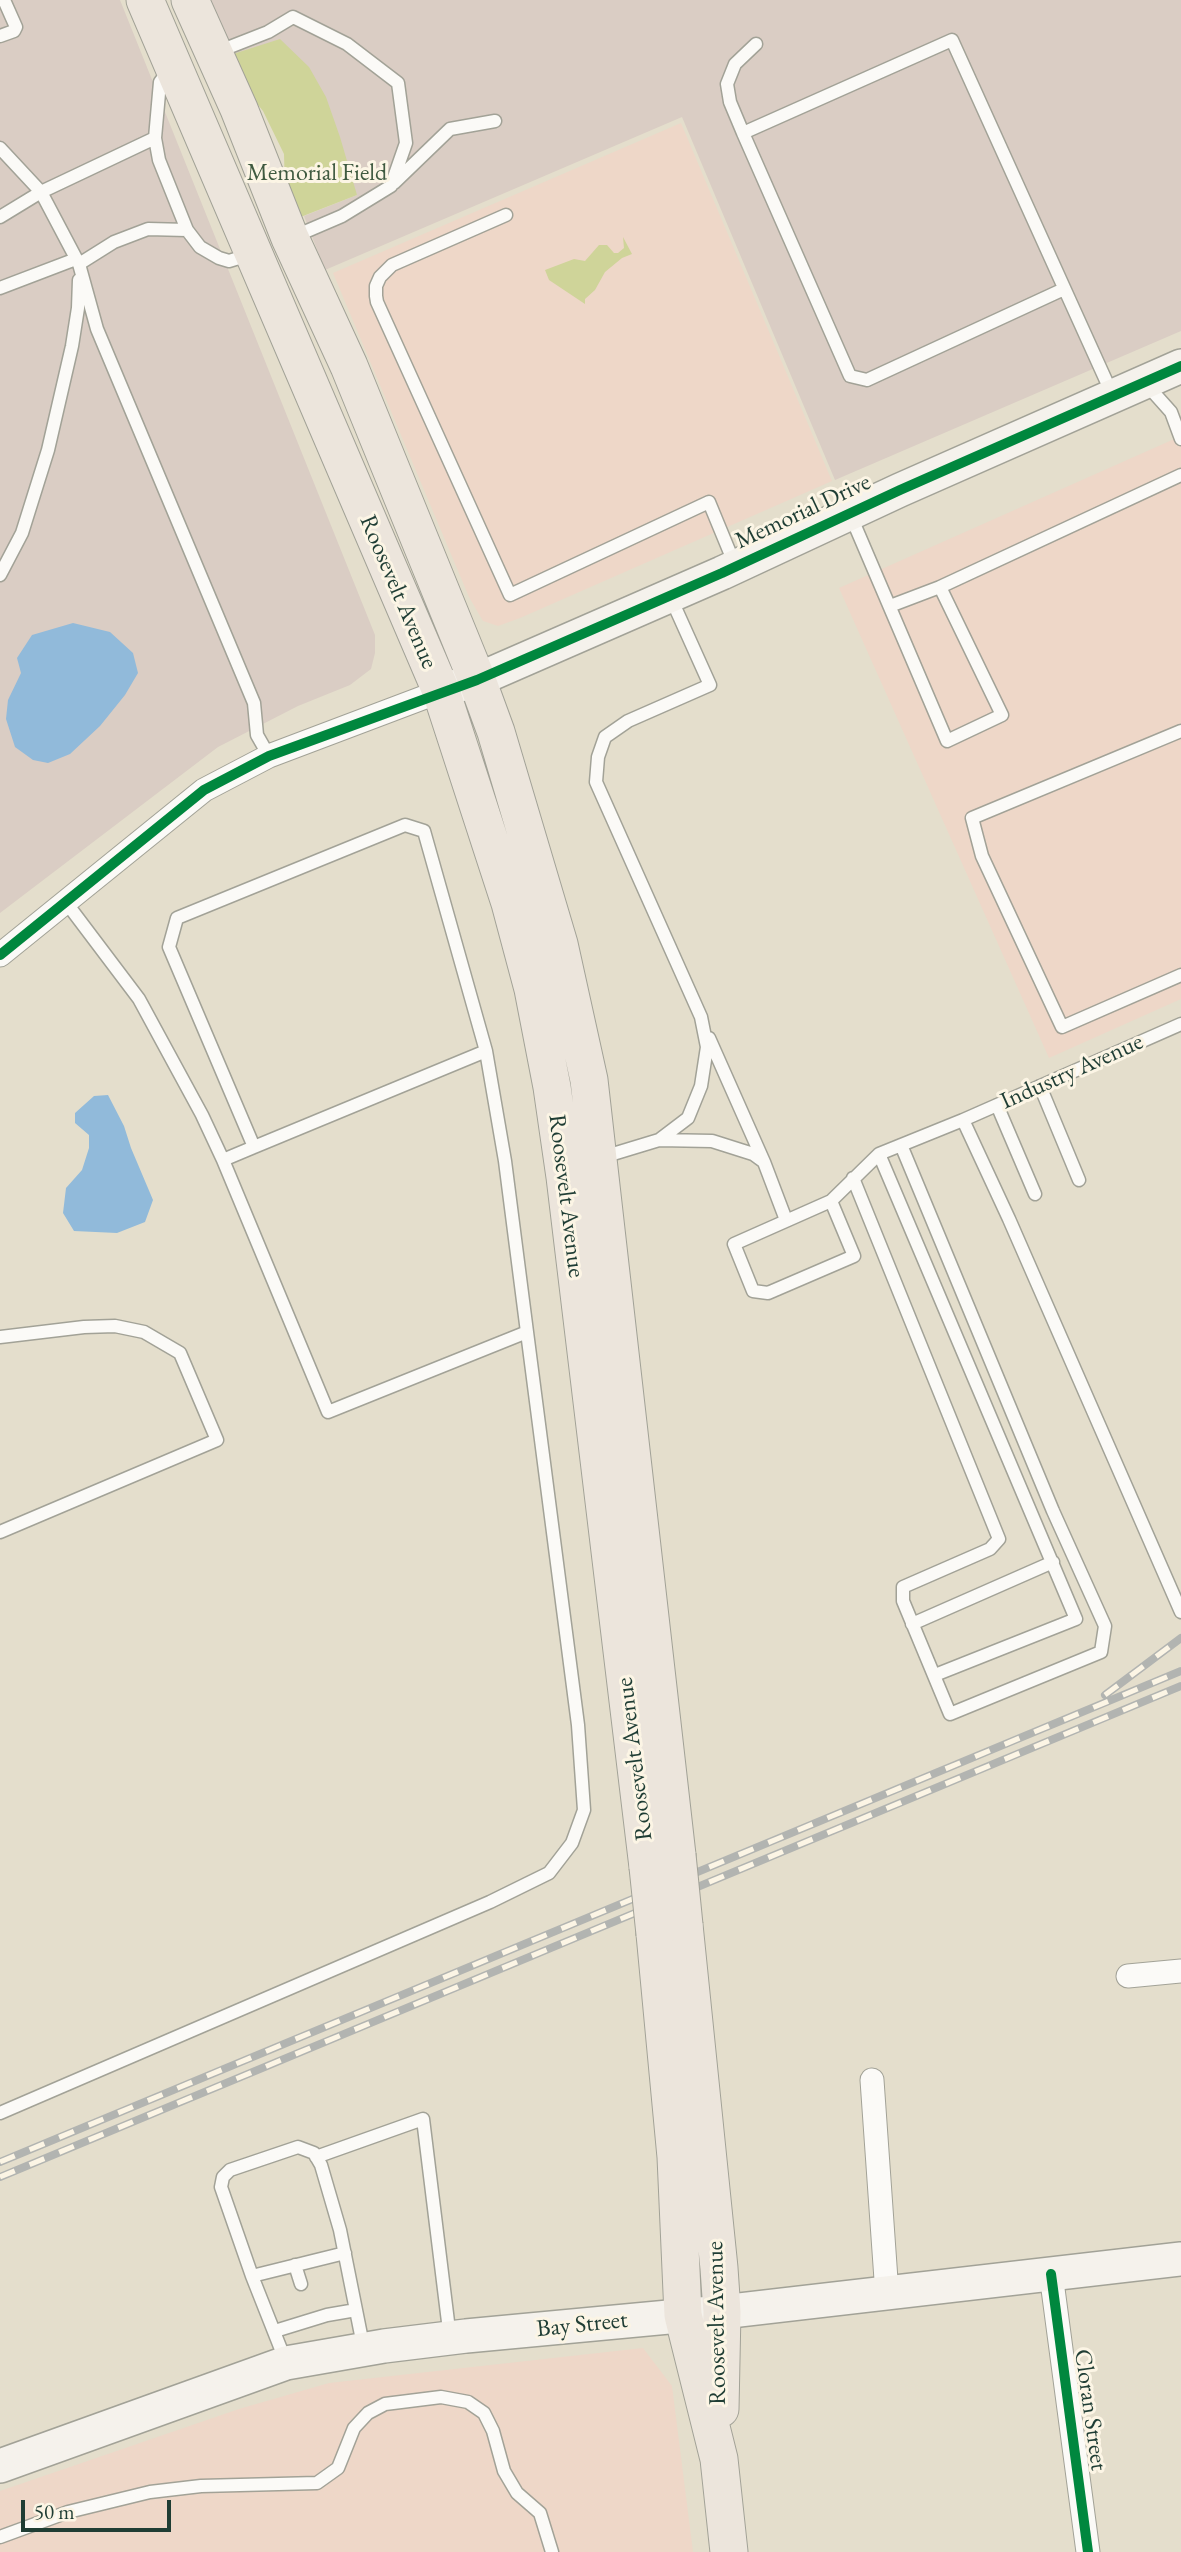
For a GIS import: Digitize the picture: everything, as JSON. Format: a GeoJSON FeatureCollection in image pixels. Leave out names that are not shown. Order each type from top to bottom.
{"type":"FeatureCollection","features":[{"type":"Feature","properties":{"kind":"main road","name":"Roosevelt Avenue"},"geometry":{"type":"LineString","coordinates":[[145,0],[441,691],[510,903],[533,989],[552,1087],[662,1861]]}},
{"type":"Feature","properties":{"kind":"main road","name":"Roosevelt Avenue"},"geometry":{"type":"LineString","coordinates":[[190,0],[244,121],[290,238],[349,366],[477,680],[496,732],[559,944],[589,1080],[599,1158],[669,1930],[683,2315],[719,2459]]}},
{"type":"Feature","properties":{"kind":"main road"},"geometry":{"type":"LineString","coordinates":[[175,70],[213,53]]}},
{"type":"Feature","properties":{"kind":"main road"},"geometry":{"type":"LineString","coordinates":[[252,254],[290,238]]}},
{"type":"Feature","properties":{"kind":"main road","name":"Memorial Drive"},"geometry":{"type":"LineString","coordinates":[[441,691],[477,680],[1181,366]]}},
{"type":"Feature","properties":{"kind":"main road","name":"Roosevelt Avenue"},"geometry":{"type":"LineString","coordinates":[[669,1930],[701,2084],[722,2312],[719,2459],[729,2552]]}},
{"type":"Feature","properties":{"kind":"main road","name":"Bay Street"},"geometry":{"type":"LineString","coordinates":[[0,2466],[286,2363],[450,2338],[722,2312],[1181,2259]]}},
{"type":"Feature","properties":{"kind":"street"},"geometry":{"type":"LineString","coordinates":[[0,955],[204,790],[270,756],[441,691]]}},
{"type":"Feature","properties":{"kind":"street"},"geometry":{"type":"LineString","coordinates":[[1128,1976],[1181,1971]]}},
{"type":"Feature","properties":{"kind":"street"},"geometry":{"type":"LineString","coordinates":[[872,2080],[887,2294]]}},
{"type":"Feature","properties":{"kind":"street","name":"Cloran Street"},"geometry":{"type":"LineString","coordinates":[[1051,2274],[1088,2552]]}},
{"type":"Feature","properties":{"kind":"lane"},"geometry":{"type":"LineString","coordinates":[[0,36],[14,31],[16,27],[4,0]]}},
{"type":"Feature","properties":{"kind":"lane"},"geometry":{"type":"LineString","coordinates":[[213,53],[268,32],[293,17],[347,44],[398,83],[406,143],[391,186]]}},
{"type":"Feature","properties":{"kind":"lane"},"geometry":{"type":"LineString","coordinates":[[743,133],[952,40],[1113,396]]}},
{"type":"Feature","properties":{"kind":"lane"},"geometry":{"type":"LineString","coordinates":[[756,44],[735,64],[727,84],[730,102],[850,376],[867,380],[1064,289]]}},
{"type":"Feature","properties":{"kind":"lane"},"geometry":{"type":"LineString","coordinates":[[175,70],[166,74],[160,82],[155,138],[159,160],[187,230],[200,247],[219,258],[229,261],[252,254]]}},
{"type":"Feature","properties":{"kind":"lane"},"geometry":{"type":"LineString","coordinates":[[290,238],[342,216],[391,186],[450,129],[495,121]]}},
{"type":"Feature","properties":{"kind":"lane"},"geometry":{"type":"LineString","coordinates":[[0,217],[41,192],[155,138]]}},
{"type":"Feature","properties":{"kind":"lane"},"geometry":{"type":"LineString","coordinates":[[0,148],[41,192],[77,261],[97,329],[254,703],[257,734],[270,756]]}},
{"type":"Feature","properties":{"kind":"lane"},"geometry":{"type":"LineString","coordinates":[[506,215],[392,265],[380,277],[376,296],[510,595],[709,502],[735,566]]}},
{"type":"Feature","properties":{"kind":"lane"},"geometry":{"type":"LineString","coordinates":[[0,288],[77,261],[114,242],[148,229],[187,230]]}},
{"type":"Feature","properties":{"kind":"lane"},"geometry":{"type":"LineString","coordinates":[[0,575],[22,533],[50,440],[78,308],[77,261]]}},
{"type":"Feature","properties":{"kind":"lane"},"geometry":{"type":"LineString","coordinates":[[1144,382],[1171,412],[1181,439]]}},
{"type":"Feature","properties":{"kind":"lane"},"geometry":{"type":"LineString","coordinates":[[890,606],[940,587],[1181,475]]}},
{"type":"Feature","properties":{"kind":"lane"},"geometry":{"type":"LineString","coordinates":[[850,514],[947,741],[1002,716],[940,587]]}},
{"type":"Feature","properties":{"kind":"lane"},"geometry":{"type":"LineString","coordinates":[[659,1140],[688,1118],[702,1086],[707,1047],[701,1017],[596,782],[598,757],[605,737],[628,720],[710,685],[669,595]]}},
{"type":"Feature","properties":{"kind":"lane"},"geometry":{"type":"LineString","coordinates":[[1181,731],[972,818],[982,856],[1062,1027],[1181,975]]}},
{"type":"Feature","properties":{"kind":"lane"},"geometry":{"type":"LineString","coordinates":[[0,2113],[490,1902],[550,1873],[572,1843],[584,1810],[578,1725],[507,1173],[486,1051],[424,831],[405,825],[177,918],[169,947],[254,1147]]}},
{"type":"Feature","properties":{"kind":"lane"},"geometry":{"type":"LineString","coordinates":[[65,901],[139,999],[202,1115],[328,1412],[527,1332]]}},
{"type":"Feature","properties":{"kind":"lane","name":"Industry Avenue"},"geometry":{"type":"LineString","coordinates":[[879,1154],[1181,1024]]}},
{"type":"Feature","properties":{"kind":"lane"},"geometry":{"type":"LineString","coordinates":[[703,1025],[764,1162],[786,1220]]}},
{"type":"Feature","properties":{"kind":"lane"},"geometry":{"type":"LineString","coordinates":[[223,1160],[486,1051]]}},
{"type":"Feature","properties":{"kind":"lane"},"geometry":{"type":"LineString","coordinates":[[1040,1086],[1079,1180]]}},
{"type":"Feature","properties":{"kind":"lane"},"geometry":{"type":"LineString","coordinates":[[997,1105],[1035,1194]]}},
{"type":"Feature","properties":{"kind":"lane"},"geometry":{"type":"LineString","coordinates":[[962,1120],[1014,1231],[1181,1612]]}},
{"type":"Feature","properties":{"kind":"lane"},"geometry":{"type":"LineString","coordinates":[[599,1158],[659,1140],[712,1141],[753,1154],[764,1162]]}},
{"type":"Feature","properties":{"kind":"lane"},"geometry":{"type":"LineString","coordinates":[[853,1178],[999,1539],[990,1549],[904,1587],[904,1601],[912,1624],[950,1714],[1101,1652],[1105,1626],[1052,1511],[901,1145]]}},
{"type":"Feature","properties":{"kind":"lane"},"geometry":{"type":"LineString","coordinates":[[831,1201],[854,1256],[768,1293],[753,1291],[734,1244],[831,1201],[879,1154],[1076,1619],[935,1675]]}},
{"type":"Feature","properties":{"kind":"lane"},"geometry":{"type":"LineString","coordinates":[[0,1337],[84,1327],[116,1326],[144,1332],[180,1353],[217,1440],[0,1532]]}},
{"type":"Feature","properties":{"kind":"lane"},"geometry":{"type":"LineString","coordinates":[[912,1624],[1053,1562]]}},
{"type":"Feature","properties":{"kind":"lane"},"geometry":{"type":"LineString","coordinates":[[316,2157],[423,2119],[450,2338]]}},
{"type":"Feature","properties":{"kind":"lane"},"geometry":{"type":"LineString","coordinates":[[286,2363],[220,2187],[223,2177],[237,2167],[298,2147],[314,2153],[321,2165],[345,2253],[364,2350]]}},
{"type":"Feature","properties":{"kind":"lane"},"geometry":{"type":"LineString","coordinates":[[252,2276],[345,2253]]}},
{"type":"Feature","properties":{"kind":"lane"},"geometry":{"type":"LineString","coordinates":[[295,2265],[301,2284]]}},
{"type":"Feature","properties":{"kind":"lane"},"geometry":{"type":"LineString","coordinates":[[275,2331],[312,2315],[356,2310]]}},
{"type":"Feature","properties":{"kind":"lane"},"geometry":{"type":"LineString","coordinates":[[0,2537],[68,2512],[150,2493],[201,2486],[317,2483],[338,2468],[354,2428],[368,2413],[385,2404],[441,2397],[468,2402],[484,2413],[493,2431],[504,2471],[517,2493],[540,2514],[552,2552]]}},
{"type":"Feature","properties":{"kind":"shaded area"},"geometry":{"type":"Polygon","coordinates":[[[0,0],[120,0],[375,635],[375,653],[371,669],[350,685],[298,706],[218,747],[0,913],[0,0]]]}},
{"type":"Feature","properties":{"kind":"shaded area"},"geometry":{"type":"Polygon","coordinates":[[[208,0],[1181,0],[1181,331],[835,480],[682,117],[325,270],[304,216],[357,195],[233,54],[208,0]]]}},
{"type":"Feature","properties":{"kind":"shaded area"},"geometry":{"type":"Polygon","coordinates":[[[681,123],[832,481],[520,618],[498,626],[483,621],[469,597],[333,273],[681,123]]]}},
{"type":"Feature","properties":{"kind":"shaded area"},"geometry":{"type":"Polygon","coordinates":[[[1181,436],[1181,999],[1049,1058],[839,588],[1181,436]]]}},
{"type":"Feature","properties":{"kind":"shaded area"},"geometry":{"type":"Polygon","coordinates":[[[643,2348],[672,2386],[693,2552],[0,2552],[0,2491],[239,2409],[329,2383],[643,2348]]]}},
{"type":"Feature","properties":{"kind":"green space","name":"Memorial Field"},"geometry":{"type":"Polygon","coordinates":[[[280,39],[309,67],[326,97],[357,195],[298,218],[285,191],[284,154],[263,111],[241,84],[233,54],[280,39]]]}},
{"type":"Feature","properties":{"kind":"green space"},"geometry":{"type":"Polygon","coordinates":[[[623,237],[632,254],[622,258],[605,272],[595,290],[585,299],[585,304],[549,280],[545,270],[574,259],[585,261],[599,245],[607,245],[614,253],[618,253],[624,248],[623,237]]]}},
{"type":"Feature","properties":{"kind":"water"},"geometry":{"type":"Polygon","coordinates":[[[73,623],[110,632],[133,653],[138,673],[125,695],[100,726],[70,754],[48,763],[33,760],[15,747],[6,719],[8,700],[21,673],[17,658],[32,635],[73,623]]]}},
{"type":"Feature","properties":{"kind":"water"},"geometry":{"type":"Polygon","coordinates":[[[108,1095],[124,1126],[153,1200],[145,1222],[117,1233],[74,1231],[63,1213],[66,1188],[82,1170],[89,1148],[89,1135],[75,1123],[75,1113],[94,1096],[108,1095]]]}},
{"type":"Feature","properties":{"kind":"railway"},"geometry":{"type":"LineString","coordinates":[[1105,1695],[1181,1638]]}},
{"type":"Feature","properties":{"kind":"railway"},"geometry":{"type":"LineString","coordinates":[[0,2162],[1181,1671]]}},
{"type":"Feature","properties":{"kind":"railway"},"geometry":{"type":"LineString","coordinates":[[0,2177],[1181,1686]]}},
{"type":"Feature","properties":{"kind":"cycle path"},"geometry":{"type":"LineString","coordinates":[[0,955],[204,790],[269,756],[477,680],[1181,366]]}},
{"type":"Feature","properties":{"kind":"cycle path"},"geometry":{"type":"LineString","coordinates":[[1051,2274],[1088,2552]]}}]}
